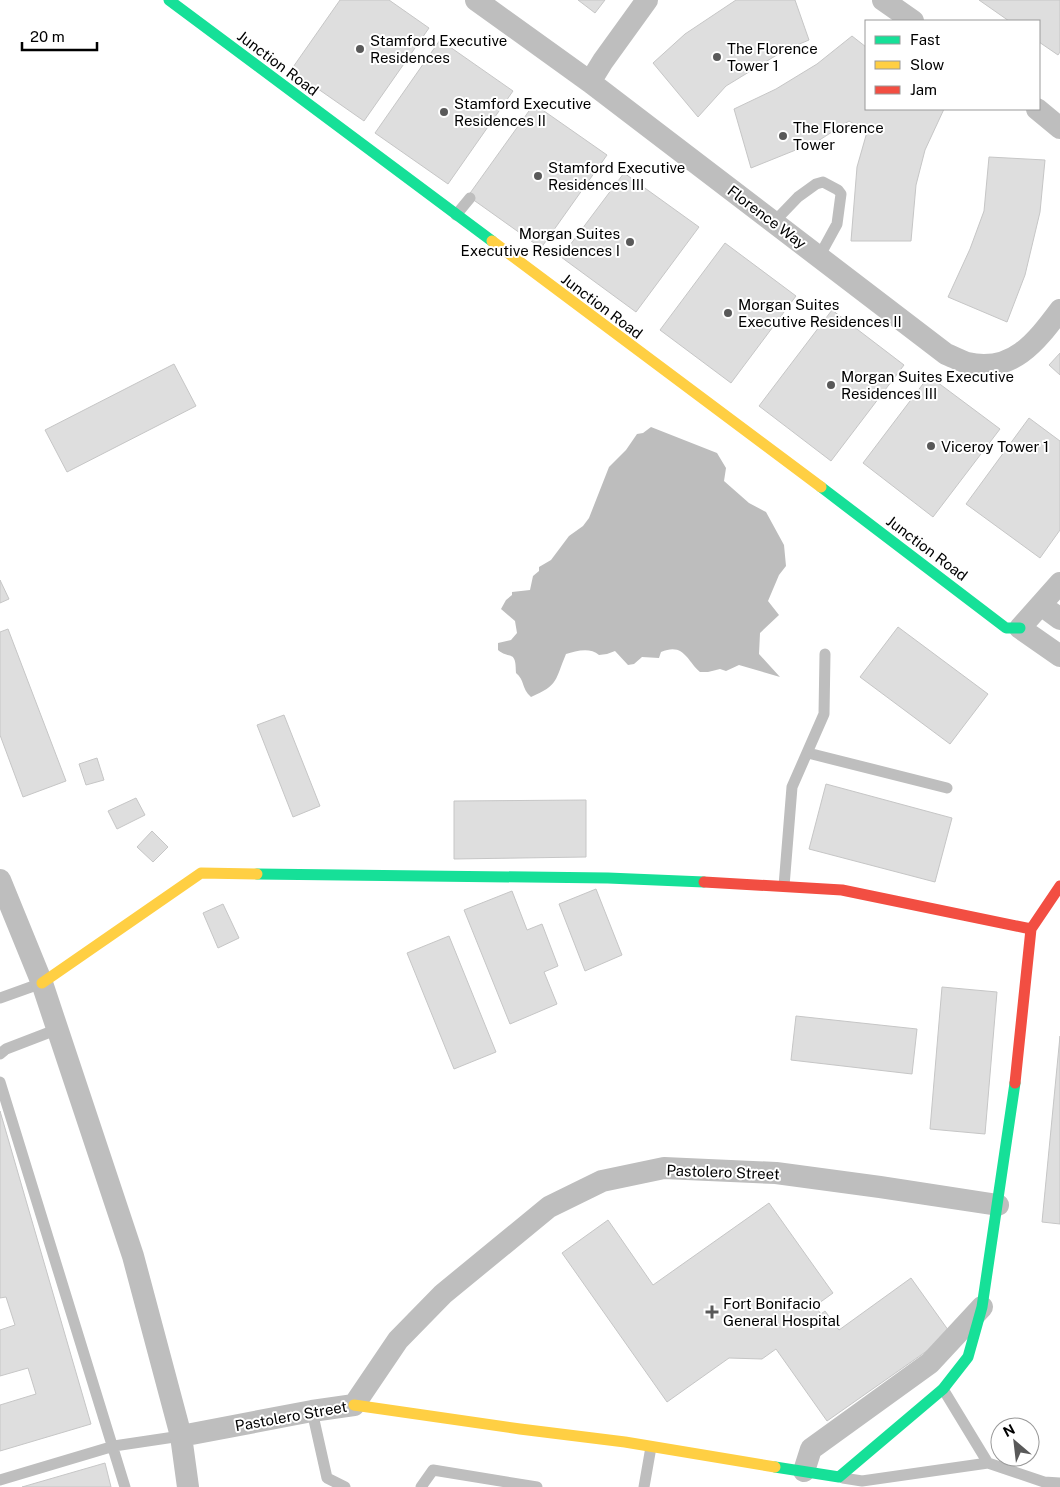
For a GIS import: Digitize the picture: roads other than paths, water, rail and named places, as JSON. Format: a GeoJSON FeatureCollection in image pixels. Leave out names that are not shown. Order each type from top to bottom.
{"type":"FeatureCollection","features":[{"type":"Feature","properties":{"kind":"street","name":"Junction Road"},"geometry":{"type":"LineString","coordinates":[[169,0],[924,564],[1006,628],[1020,628]]}},
{"type":"Feature","properties":{"kind":"street","name":"Florence Way"},"geometry":{"type":"LineString","coordinates":[[476,0],[590,82],[946,354],[966,363],[992,366],[1014,358],[1039,338],[1060,310]]}},
{"type":"Feature","properties":{"kind":"street"},"geometry":{"type":"LineString","coordinates":[[590,82],[602,61],[647,0]]}},
{"type":"Feature","properties":{"kind":"street"},"geometry":{"type":"LineString","coordinates":[[883,0],[912,20]]}},
{"type":"Feature","properties":{"kind":"street"},"geometry":{"type":"LineString","coordinates":[[1039,110],[1060,128]]}},
{"type":"Feature","properties":{"kind":"street"},"geometry":{"type":"LineString","coordinates":[[1060,583],[1020,628],[1060,656]]}},
{"type":"Feature","properties":{"kind":"street"},"geometry":{"type":"LineString","coordinates":[[1041,605],[1060,619]]}},
{"type":"Feature","properties":{"kind":"street"},"geometry":{"type":"LineString","coordinates":[[42,983],[201,873],[608,878],[784,886],[842,890],[1031,929]]}},
{"type":"Feature","properties":{"kind":"street"},"geometry":{"type":"LineString","coordinates":[[0,880],[42,983],[134,1256],[181,1436],[188,1487]]}},
{"type":"Feature","properties":{"kind":"street"},"geometry":{"type":"LineString","coordinates":[[354,1405],[651,1446],[839,1477],[943,1390],[968,1357],[982,1307],[998,1205],[1019,1052],[1031,929],[1060,886]]}},
{"type":"Feature","properties":{"kind":"street","name":"Pastolero Street"},"geometry":{"type":"LineString","coordinates":[[181,1436],[312,1411],[354,1405],[398,1340],[443,1294],[549,1208],[602,1181],[664,1168],[776,1173],[880,1186],[998,1205]]}},
{"type":"Feature","properties":{"kind":"street"},"geometry":{"type":"LineString","coordinates":[[804,1471],[811,1449],[930,1363],[982,1307]]}},
{"type":"Feature","properties":{"kind":"lane"},"geometry":{"type":"LineString","coordinates":[[774,222],[798,197],[816,184],[823,182],[838,190],[840,194],[837,224],[819,257]]}},
{"type":"Feature","properties":{"kind":"lane"},"geometry":{"type":"LineString","coordinates":[[456,215],[470,198]]}},
{"type":"Feature","properties":{"kind":"lane"},"geometry":{"type":"LineString","coordinates":[[784,886],[792,787],[824,714],[825,654]]}},
{"type":"Feature","properties":{"kind":"lane"},"geometry":{"type":"LineString","coordinates":[[808,753],[947,788]]}},
{"type":"Feature","properties":{"kind":"lane"},"geometry":{"type":"LineString","coordinates":[[0,998],[42,983]]}},
{"type":"Feature","properties":{"kind":"lane"},"geometry":{"type":"LineString","coordinates":[[0,1054],[6,1049],[58,1029]]}},
{"type":"Feature","properties":{"kind":"lane"},"geometry":{"type":"LineString","coordinates":[[0,1082],[114,1446],[125,1487]]}},
{"type":"Feature","properties":{"kind":"lane"},"geometry":{"type":"LineString","coordinates":[[943,1390],[988,1463]]}},
{"type":"Feature","properties":{"kind":"lane"},"geometry":{"type":"LineString","coordinates":[[312,1411],[326,1478],[345,1487]]}},
{"type":"Feature","properties":{"kind":"lane"},"geometry":{"type":"LineString","coordinates":[[0,1480],[114,1446],[181,1436]]}},
{"type":"Feature","properties":{"kind":"lane"},"geometry":{"type":"LineString","coordinates":[[644,1487],[651,1446]]}},
{"type":"Feature","properties":{"kind":"lane"},"geometry":{"type":"LineString","coordinates":[[839,1477],[862,1481],[988,1463],[1045,1485],[1060,1483]]}},
{"type":"Feature","properties":{"kind":"lane"},"geometry":{"type":"LineString","coordinates":[[421,1487],[433,1470],[537,1487]]}},
{"type":"Feature","properties":{"kind":"place","name":"Stamford Executive Residences"},"geometry":{"type":"Point","coordinates":[360,49]}},
{"type":"Feature","properties":{"kind":"place","name":"The Florence Tower 1"},"geometry":{"type":"Point","coordinates":[717,57]}},
{"type":"Feature","properties":{"kind":"place","name":"Stamford Executive Residences II"},"geometry":{"type":"Point","coordinates":[444,112]}},
{"type":"Feature","properties":{"kind":"place","name":"The Florence Tower"},"geometry":{"type":"Point","coordinates":[783,136]}},
{"type":"Feature","properties":{"kind":"place","name":"Stamford Executive Residences III"},"geometry":{"type":"Point","coordinates":[538,176]}},
{"type":"Feature","properties":{"kind":"place","name":"Morgan Suites Executive Residences I"},"geometry":{"type":"Point","coordinates":[630,242]}},
{"type":"Feature","properties":{"kind":"place","name":"Morgan Suites Executive Residences II"},"geometry":{"type":"Point","coordinates":[728,313]}},
{"type":"Feature","properties":{"kind":"place","name":"Morgan Suites Executive Residences III"},"geometry":{"type":"Point","coordinates":[831,385]}},
{"type":"Feature","properties":{"kind":"place","name":"Viceroy Tower 1"},"geometry":{"type":"Point","coordinates":[931,446]}},
{"type":"Feature","properties":{"kind":"place","name":"Fort Bonifacio General Hospital"},"geometry":{"type":"Point","coordinates":[712,1312]}}]}
